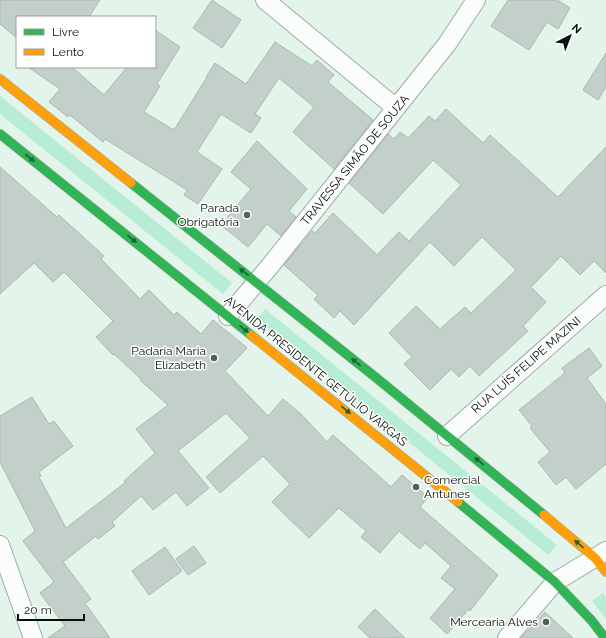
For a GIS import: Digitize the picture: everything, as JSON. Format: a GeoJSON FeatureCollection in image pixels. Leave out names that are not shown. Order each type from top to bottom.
{"type":"FeatureCollection","features":[{"type":"Feature","properties":{"kind":"main road"},"geometry":{"type":"LineString","coordinates":[[0,79],[257,282],[602,560]]}},
{"type":"Feature","properties":{"kind":"main road","name":"AVENIDA PRESIDENTE GETÚLIO VARGAS"},"geometry":{"type":"LineString","coordinates":[[0,134],[378,436],[555,582],[606,638]]}},
{"type":"Feature","properties":{"kind":"street"},"geometry":{"type":"LineString","coordinates":[[265,0],[396,108]]}},
{"type":"Feature","properties":{"kind":"street","name":"TRAVESSA SIMÃO DE SOUZA"},"geometry":{"type":"LineString","coordinates":[[228,316],[257,282],[447,44],[476,0]]}},
{"type":"Feature","properties":{"kind":"street","name":"RUA LUÍS FELIPE MAZINI"},"geometry":{"type":"LineString","coordinates":[[447,436],[606,295]]}},
{"type":"Feature","properties":{"kind":"street"},"geometry":{"type":"LineString","coordinates":[[0,545],[33,638]]}},
{"type":"Feature","properties":{"kind":"street"},"geometry":{"type":"LineString","coordinates":[[507,638],[555,582],[602,560]]}},
{"type":"Feature","properties":{"kind":"green space"},"geometry":{"type":"Polygon","coordinates":[[[0,96],[232,283],[223,294],[0,114],[0,96]]]}},
{"type":"Feature","properties":{"kind":"green space"},"geometry":{"type":"Polygon","coordinates":[[[265,309],[557,545],[548,555],[257,319],[265,309]]]}},
{"type":"Feature","properties":{"kind":"green space"},"geometry":{"type":"Polygon","coordinates":[[[603,593],[606,597],[606,619],[592,601],[603,593]]]}},
{"type":"Feature","properties":{"kind":"building"},"geometry":{"type":"Polygon","coordinates":[[[0,0],[100,0],[90,16],[16,16],[16,37],[0,24],[0,0]]]}},
{"type":"Feature","properties":{"kind":"building"},"geometry":{"type":"Polygon","coordinates":[[[212,0],[241,20],[222,48],[193,28],[212,0]]]}},
{"type":"Feature","properties":{"kind":"building"},"geometry":{"type":"Polygon","coordinates":[[[508,0],[557,0],[570,8],[558,29],[547,22],[529,50],[491,26],[508,0]]]}},
{"type":"Feature","properties":{"kind":"building"},"geometry":{"type":"Polygon","coordinates":[[[156,31],[180,47],[157,84],[160,86],[144,112],[174,130],[215,63],[246,84],[275,42],[312,66],[317,60],[334,75],[328,82],[373,120],[334,169],[293,132],[314,107],[279,78],[255,114],[261,118],[251,133],[221,114],[197,152],[222,169],[198,204],[184,195],[187,190],[105,139],[103,142],[70,115],[68,117],[49,102],[60,89],[29,68],[73,68],[104,95],[126,68],[156,68],[156,31]]]}},
{"type":"Feature","properties":{"kind":"building"},"geometry":{"type":"Polygon","coordinates":[[[606,53],[606,87],[598,100],[583,90],[606,53]]]}},
{"type":"Feature","properties":{"kind":"building"},"geometry":{"type":"Polygon","coordinates":[[[446,109],[483,143],[490,135],[558,197],[606,147],[606,273],[594,261],[580,275],[561,256],[531,287],[546,302],[523,326],[528,331],[479,376],[470,366],[459,377],[451,369],[430,390],[404,364],[412,357],[389,333],[416,306],[440,329],[465,307],[471,313],[516,270],[482,237],[454,266],[430,242],[354,325],[340,311],[334,318],[314,299],[318,295],[284,265],[312,231],[315,233],[333,213],[377,255],[399,232],[409,241],[461,185],[433,160],[383,214],[349,183],[388,134],[394,139],[400,132],[408,138],[429,116],[435,121],[446,109]]]}},
{"type":"Feature","properties":{"kind":"building"},"geometry":{"type":"Polygon","coordinates":[[[257,141],[307,189],[289,211],[296,217],[281,236],[267,224],[248,247],[221,225],[251,189],[231,172],[257,141]]]}},
{"type":"Feature","properties":{"kind":"building"},"geometry":{"type":"Polygon","coordinates":[[[0,167],[57,217],[59,215],[104,256],[101,259],[140,299],[149,290],[174,315],[177,312],[201,334],[213,320],[247,348],[225,371],[268,416],[283,399],[302,415],[327,442],[333,435],[391,487],[402,475],[428,497],[420,507],[498,575],[470,611],[469,609],[447,634],[430,618],[455,589],[441,578],[451,566],[425,543],[420,549],[399,531],[380,553],[361,537],[366,531],[339,508],[309,538],[272,502],[290,484],[263,456],[220,493],[206,477],[250,438],[226,413],[178,451],[209,488],[187,506],[176,492],[153,510],[141,496],[112,522],[115,526],[98,539],[96,536],[63,562],[91,599],[85,603],[110,638],[48,638],[65,626],[40,593],[54,582],[23,541],[35,531],[0,462],[0,416],[32,397],[49,424],[54,421],[73,446],[39,472],[41,476],[39,477],[66,528],[126,482],[124,481],[155,453],[136,429],[168,405],[114,354],[113,355],[96,337],[113,321],[64,272],[53,282],[34,263],[0,294],[0,167]]]}},
{"type":"Feature","properties":{"kind":"building"},"geometry":{"type":"Polygon","coordinates":[[[589,348],[602,366],[587,378],[606,404],[606,464],[576,489],[566,477],[556,485],[538,462],[550,452],[530,428],[532,426],[519,410],[565,373],[562,368],[589,348]]]}},
{"type":"Feature","properties":{"kind":"building"},"geometry":{"type":"Polygon","coordinates":[[[194,546],[206,563],[188,575],[176,559],[194,546]]]}},
{"type":"Feature","properties":{"kind":"building"},"geometry":{"type":"Polygon","coordinates":[[[165,547],[182,571],[149,595],[132,571],[165,547]]]}},
{"type":"Feature","properties":{"kind":"building"},"geometry":{"type":"Polygon","coordinates":[[[375,609],[405,638],[370,638],[358,627],[375,609]]]}},
{"type":"Feature","properties":{"kind":"building","name":"Mercearia Alves"},"geometry":{"type":"Polygon","coordinates":[[[545,612],[573,638],[521,638],[545,612]]]}},
{"type":"Feature","properties":{"kind":"traffic: fast"},"geometry":{"type":"LineString","coordinates":[[0,134],[251,335]]}},
{"type":"Feature","properties":{"kind":"traffic: fast"},"geometry":{"type":"LineString","coordinates":[[131,183],[374,376],[544,515]]}},
{"type":"Feature","properties":{"kind":"traffic: fast"},"geometry":{"type":"LineString","coordinates":[[458,502],[555,582],[592,621],[605,638]]}},
{"type":"Feature","properties":{"kind":"traffic: slow"},"geometry":{"type":"LineString","coordinates":[[0,79],[131,183]]}},
{"type":"Feature","properties":{"kind":"traffic: slow"},"geometry":{"type":"LineString","coordinates":[[251,335],[458,502]]}},
{"type":"Feature","properties":{"kind":"traffic: slow"},"geometry":{"type":"LineString","coordinates":[[544,515],[595,558],[606,572]]}},
{"type":"Feature","properties":{"kind":"place","name":"Parada Obrigatória"},"geometry":{"type":"Point","coordinates":[247,215]}},
{"type":"Feature","properties":{"kind":"place","name":"Padaria Maria Elizabeth"},"geometry":{"type":"Point","coordinates":[214,358]}},
{"type":"Feature","properties":{"kind":"place","name":"Comercial Antunes"},"geometry":{"type":"Point","coordinates":[416,487]}},
{"type":"Feature","properties":{"kind":"place","name":"Mercearia Alves"},"geometry":{"type":"Point","coordinates":[546,622]}}]}
